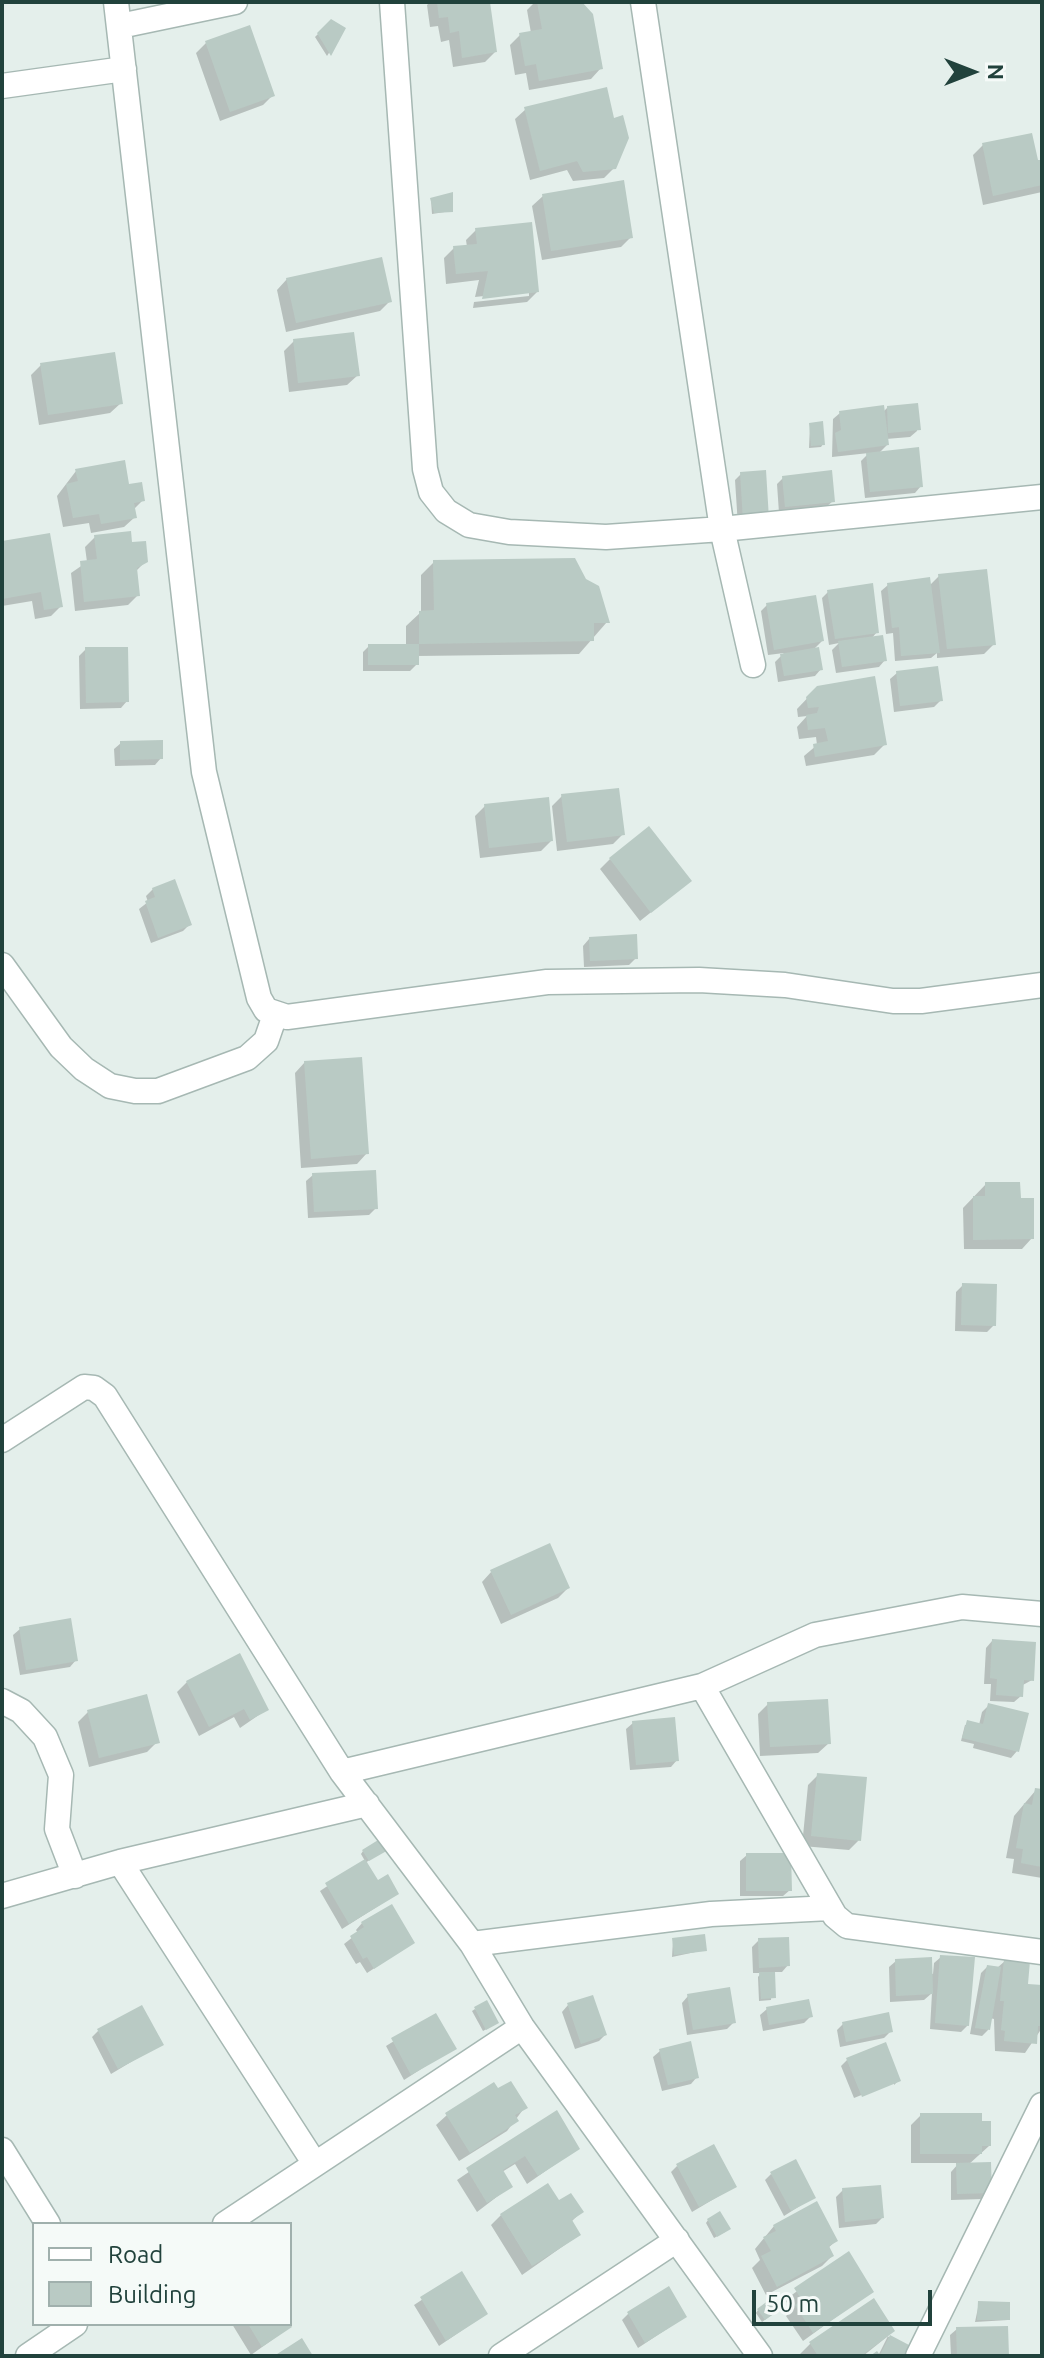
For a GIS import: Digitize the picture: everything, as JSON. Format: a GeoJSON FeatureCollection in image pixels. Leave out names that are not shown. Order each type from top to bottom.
{"type":"FeatureCollection","features":[{"type":"Feature","properties":{"kind":"street"},"geometry":{"type":"LineString","coordinates":[[235,2],[118,14],[204,772],[259,998],[275,1015],[287,1017],[547,982],[699,980],[785,985],[893,1001],[921,1001],[1042,985]]}},
{"type":"Feature","properties":{"kind":"street"},"geometry":{"type":"LineString","coordinates":[[392,2],[425,469],[431,492],[456,518],[469,525],[509,532],[606,537],[722,529],[1042,497]]}},
{"type":"Feature","properties":{"kind":"street"},"geometry":{"type":"LineString","coordinates":[[643,2],[722,529],[753,665]]}},
{"type":"Feature","properties":{"kind":"street"},"geometry":{"type":"LineString","coordinates":[[2,86],[124,69]]}},
{"type":"Feature","properties":{"kind":"street"},"geometry":{"type":"LineString","coordinates":[[2,965],[61,1047],[84,1069],[110,1086],[158,1091],[247,1058],[266,1041],[275,1015]]}},
{"type":"Feature","properties":{"kind":"street"},"geometry":{"type":"LineString","coordinates":[[2,1440],[84,1387],[94,1388],[105,1396],[342,1772],[472,1944],[522,2027],[760,2356]]}},
{"type":"Feature","properties":{"kind":"street"},"geometry":{"type":"LineString","coordinates":[[342,1772],[702,1686],[815,1635],[962,1607],[1042,1614]]}},
{"type":"Feature","properties":{"kind":"street"},"geometry":{"type":"LineString","coordinates":[[702,1686],[830,1908],[847,1926],[1042,1952]]}},
{"type":"Feature","properties":{"kind":"street"},"geometry":{"type":"LineString","coordinates":[[2,1701],[21,1711],[45,1737],[61,1775],[57,1829],[75,1876]]}},
{"type":"Feature","properties":{"kind":"street"},"geometry":{"type":"LineString","coordinates":[[2,1896],[120,1862],[367,1804]]}},
{"type":"Feature","properties":{"kind":"street"},"geometry":{"type":"LineString","coordinates":[[120,1862],[315,2164]]}},
{"type":"Feature","properties":{"kind":"street"},"geometry":{"type":"LineString","coordinates":[[472,1944],[711,1914],[830,1908]]}},
{"type":"Feature","properties":{"kind":"street"},"geometry":{"type":"LineString","coordinates":[[228,2222],[522,2027]]}},
{"type":"Feature","properties":{"kind":"street"},"geometry":{"type":"LineString","coordinates":[[918,2356],[1042,2105]]}},
{"type":"Feature","properties":{"kind":"street"},"geometry":{"type":"LineString","coordinates":[[2,2150],[47,2222]]}},
{"type":"Feature","properties":{"kind":"street"},"geometry":{"type":"LineString","coordinates":[[501,2356],[677,2240]]}},
{"type":"Feature","properties":{"kind":"street"},"geometry":{"type":"LineString","coordinates":[[28,2356],[72,2326]]}},
{"type":"Feature","properties":{"kind":"building"},"geometry":{"type":"Polygon","coordinates":[[[437,2],[490,2],[497,52],[462,58],[459,31],[450,33],[448,17],[439,18],[437,2]]]}},
{"type":"Feature","properties":{"kind":"building"},"geometry":{"type":"Polygon","coordinates":[[[537,2],[582,2],[593,14],[603,69],[539,81],[536,64],[525,66],[519,33],[542,29],[537,2]]]}},
{"type":"Feature","properties":{"kind":"building"},"geometry":{"type":"Polygon","coordinates":[[[331,19],[346,28],[331,56],[317,33],[331,19]]]}},
{"type":"Feature","properties":{"kind":"building"},"geometry":{"type":"Polygon","coordinates":[[[250,25],[275,96],[230,112],[205,41],[250,25]]]}},
{"type":"Feature","properties":{"kind":"building"},"geometry":{"type":"Polygon","coordinates":[[[607,87],[614,118],[623,115],[629,138],[616,169],[583,172],[577,161],[540,171],[524,107],[607,87]]]}},
{"type":"Feature","properties":{"kind":"building"},"geometry":{"type":"Polygon","coordinates":[[[1032,133],[1038,160],[1042,160],[1042,185],[993,196],[982,143],[1032,133]]]}},
{"type":"Feature","properties":{"kind":"building"},"geometry":{"type":"Polygon","coordinates":[[[624,180],[633,238],[551,251],[542,194],[624,180]]]}},
{"type":"Feature","properties":{"kind":"building"},"geometry":{"type":"Polygon","coordinates":[[[453,192],[453,212],[434,213],[430,198],[453,192]]]}},
{"type":"Feature","properties":{"kind":"building"},"geometry":{"type":"Polygon","coordinates":[[[532,222],[539,292],[482,299],[488,271],[456,274],[453,246],[477,244],[475,228],[532,222]]]}},
{"type":"Feature","properties":{"kind":"building"},"geometry":{"type":"Polygon","coordinates":[[[382,257],[392,302],[296,323],[286,278],[382,257]]]}},
{"type":"Feature","properties":{"kind":"building"},"geometry":{"type":"Polygon","coordinates":[[[354,332],[360,376],[298,383],[293,339],[354,332]]]}},
{"type":"Feature","properties":{"kind":"building"},"geometry":{"type":"Polygon","coordinates":[[[115,352],[123,404],[48,415],[40,363],[115,352]]]}},
{"type":"Feature","properties":{"kind":"building"},"geometry":{"type":"Polygon","coordinates":[[[918,403],[921,430],[888,433],[887,406],[918,403]]]}},
{"type":"Feature","properties":{"kind":"building"},"geometry":{"type":"Polygon","coordinates":[[[884,405],[889,445],[838,452],[835,433],[841,430],[839,411],[884,405]]]}},
{"type":"Feature","properties":{"kind":"building"},"geometry":{"type":"Polygon","coordinates":[[[823,421],[825,445],[811,446],[809,423],[823,421]]]}},
{"type":"Feature","properties":{"kind":"building"},"geometry":{"type":"Polygon","coordinates":[[[919,447],[923,487],[870,492],[866,453],[919,447]]]}},
{"type":"Feature","properties":{"kind":"building"},"geometry":{"type":"Polygon","coordinates":[[[125,460],[129,484],[142,482],[145,501],[134,503],[137,518],[101,524],[99,514],[73,518],[66,484],[78,481],[75,469],[125,460]]]}},
{"type":"Feature","properties":{"kind":"building"},"geometry":{"type":"Polygon","coordinates":[[[766,470],[769,519],[743,520],[740,472],[766,470]]]}},
{"type":"Feature","properties":{"kind":"building"},"geometry":{"type":"Polygon","coordinates":[[[832,470],[835,502],[785,507],[782,476],[832,470]]]}},
{"type":"Feature","properties":{"kind":"building"},"geometry":{"type":"Polygon","coordinates":[[[131,531],[132,542],[146,541],[148,562],[137,568],[140,596],[84,602],[80,561],[97,559],[94,535],[131,531]]]}},
{"type":"Feature","properties":{"kind":"building"},"geometry":{"type":"Polygon","coordinates":[[[50,533],[63,607],[44,610],[41,592],[2,599],[2,541],[50,533]]]}},
{"type":"Feature","properties":{"kind":"building"},"geometry":{"type":"Polygon","coordinates":[[[575,558],[586,579],[599,586],[610,623],[594,623],[594,641],[419,644],[419,611],[434,610],[433,560],[575,558]]]}},
{"type":"Feature","properties":{"kind":"building"},"geometry":{"type":"Polygon","coordinates":[[[987,569],[996,645],[947,649],[938,574],[987,569]]]}},
{"type":"Feature","properties":{"kind":"building"},"geometry":{"type":"Polygon","coordinates":[[[930,577],[940,653],[901,656],[899,627],[892,628],[887,583],[930,577]]]}},
{"type":"Feature","properties":{"kind":"building"},"geometry":{"type":"Polygon","coordinates":[[[873,583],[879,633],[835,639],[827,590],[873,583]]]}},
{"type":"Feature","properties":{"kind":"building"},"geometry":{"type":"Polygon","coordinates":[[[816,595],[824,641],[774,650],[766,603],[816,595]]]}},
{"type":"Feature","properties":{"kind":"building"},"geometry":{"type":"Polygon","coordinates":[[[883,635],[887,661],[842,667],[838,641],[883,635]]]}},
{"type":"Feature","properties":{"kind":"building"},"geometry":{"type":"Polygon","coordinates":[[[368,644],[419,644],[419,665],[368,665],[368,644]]]}},
{"type":"Feature","properties":{"kind":"building"},"geometry":{"type":"Polygon","coordinates":[[[85,647],[128,647],[129,702],[86,703],[85,647]]]}},
{"type":"Feature","properties":{"kind":"building"},"geometry":{"type":"Polygon","coordinates":[[[819,647],[823,670],[784,676],[780,654],[819,647]]]}},
{"type":"Feature","properties":{"kind":"building"},"geometry":{"type":"Polygon","coordinates":[[[938,666],[943,701],[900,706],[896,671],[938,666]]]}},
{"type":"Feature","properties":{"kind":"building"},"geometry":{"type":"Polygon","coordinates":[[[875,676],[887,745],[815,757],[813,744],[828,741],[825,728],[808,730],[806,715],[817,713],[819,707],[808,708],[806,697],[817,686],[875,676]]]}},
{"type":"Feature","properties":{"kind":"building"},"geometry":{"type":"Polygon","coordinates":[[[163,740],[163,759],[120,760],[120,741],[163,740]]]}},
{"type":"Feature","properties":{"kind":"building"},"geometry":{"type":"Polygon","coordinates":[[[619,788],[625,835],[567,842],[561,794],[619,788]]]}},
{"type":"Feature","properties":{"kind":"building"},"geometry":{"type":"Polygon","coordinates":[[[549,797],[553,841],[489,848],[484,804],[549,797]]]}},
{"type":"Feature","properties":{"kind":"building"},"geometry":{"type":"Polygon","coordinates":[[[649,826],[692,881],[651,913],[609,858],[649,826]]]}},
{"type":"Feature","properties":{"kind":"building"},"geometry":{"type":"Polygon","coordinates":[[[175,879],[192,925],[158,938],[145,901],[155,897],[152,888],[175,879]]]}},
{"type":"Feature","properties":{"kind":"building"},"geometry":{"type":"Polygon","coordinates":[[[637,934],[638,959],[590,961],[589,937],[637,934]]]}},
{"type":"Feature","properties":{"kind":"building"},"geometry":{"type":"Polygon","coordinates":[[[362,1057],[369,1154],[311,1159],[304,1061],[362,1057]]]}},
{"type":"Feature","properties":{"kind":"building"},"geometry":{"type":"Polygon","coordinates":[[[376,1170],[378,1209],[314,1212],[312,1173],[376,1170]]]}},
{"type":"Feature","properties":{"kind":"building"},"geometry":{"type":"Polygon","coordinates":[[[985,1182],[1020,1182],[1021,1198],[1034,1198],[1034,1239],[973,1240],[973,1196],[985,1196],[985,1182]]]}},
{"type":"Feature","properties":{"kind":"building"},"geometry":{"type":"Polygon","coordinates":[[[962,1283],[997,1284],[996,1326],[961,1325],[962,1283]]]}},
{"type":"Feature","properties":{"kind":"building"},"geometry":{"type":"Polygon","coordinates":[[[550,1543],[570,1588],[511,1615],[490,1570],[550,1543]]]}},
{"type":"Feature","properties":{"kind":"building"},"geometry":{"type":"Polygon","coordinates":[[[71,1618],[78,1661],[26,1670],[19,1627],[71,1618]]]}},
{"type":"Feature","properties":{"kind":"building"},"geometry":{"type":"Polygon","coordinates":[[[992,1639],[1036,1642],[1034,1681],[1024,1680],[1023,1697],[996,1695],[997,1679],[990,1678],[992,1639]]]}},
{"type":"Feature","properties":{"kind":"building"},"geometry":{"type":"Polygon","coordinates":[[[240,1653],[269,1710],[250,1720],[244,1709],[209,1727],[186,1681],[240,1653]]]}},
{"type":"Feature","properties":{"kind":"building"},"geometry":{"type":"Polygon","coordinates":[[[147,1694],[160,1743],[99,1758],[87,1710],[147,1694]]]}},
{"type":"Feature","properties":{"kind":"building"},"geometry":{"type":"Polygon","coordinates":[[[828,1699],[831,1744],[770,1747],[767,1702],[828,1699]]]}},
{"type":"Feature","properties":{"kind":"building"},"geometry":{"type":"Polygon","coordinates":[[[988,1703],[1029,1713],[1019,1752],[962,1738],[967,1720],[983,1724],[988,1703]]]}},
{"type":"Feature","properties":{"kind":"building"},"geometry":{"type":"Polygon","coordinates":[[[675,1717],[679,1761],[636,1765],[632,1721],[675,1717]]]}},
{"type":"Feature","properties":{"kind":"building"},"geometry":{"type":"Polygon","coordinates":[[[817,1773],[867,1777],[861,1841],[811,1836],[817,1773]]]}},
{"type":"Feature","properties":{"kind":"building"},"geometry":{"type":"Polygon","coordinates":[[[1035,1788],[1042,1789],[1042,1867],[1021,1863],[1023,1849],[1016,1848],[1024,1803],[1032,1805],[1035,1788]]]}},
{"type":"Feature","properties":{"kind":"building"},"geometry":{"type":"Polygon","coordinates":[[[383,1837],[390,1849],[369,1861],[362,1850],[383,1837]]]}},
{"type":"Feature","properties":{"kind":"building"},"geometry":{"type":"Polygon","coordinates":[[[746,1853],[791,1853],[792,1891],[746,1891],[746,1853]]]}},
{"type":"Feature","properties":{"kind":"building"},"geometry":{"type":"Polygon","coordinates":[[[365,1859],[378,1880],[388,1874],[399,1894],[349,1924],[325,1883],[365,1859]]]}},
{"type":"Feature","properties":{"kind":"building"},"geometry":{"type":"Polygon","coordinates":[[[392,1904],[415,1943],[374,1969],[367,1957],[363,1959],[350,1936],[364,1927],[361,1922],[392,1904]]]}},
{"type":"Feature","properties":{"kind":"building"},"geometry":{"type":"Polygon","coordinates":[[[705,1934],[707,1951],[674,1955],[672,1938],[705,1934]]]}},
{"type":"Feature","properties":{"kind":"building"},"geometry":{"type":"Polygon","coordinates":[[[789,1937],[790,1966],[759,1968],[758,1938],[789,1937]]]}},
{"type":"Feature","properties":{"kind":"building"},"geometry":{"type":"Polygon","coordinates":[[[940,1955],[975,1957],[969,2026],[935,2023],[940,1955]]]}},
{"type":"Feature","properties":{"kind":"building"},"geometry":{"type":"Polygon","coordinates":[[[932,1957],[933,1994],[896,1996],[895,1959],[932,1957]]]}},
{"type":"Feature","properties":{"kind":"building"},"geometry":{"type":"Polygon","coordinates":[[[1004,1959],[1030,1961],[1028,1984],[1042,1985],[1042,2026],[1038,2026],[1037,2044],[1004,2041],[1005,2031],[1001,2030],[1004,2001],[1000,2001],[1004,1959]]]}},
{"type":"Feature","properties":{"kind":"building"},"geometry":{"type":"Polygon","coordinates":[[[987,1965],[1001,1967],[990,2030],[975,2028],[987,1965]]]}},
{"type":"Feature","properties":{"kind":"building"},"geometry":{"type":"Polygon","coordinates":[[[759,1972],[775,1972],[776,1998],[761,1999],[759,1972]]]}},
{"type":"Feature","properties":{"kind":"building"},"geometry":{"type":"Polygon","coordinates":[[[730,1987],[736,2023],[693,2030],[687,1994],[730,1987]]]}},
{"type":"Feature","properties":{"kind":"building"},"geometry":{"type":"Polygon","coordinates":[[[593,1995],[607,2035],[581,2044],[567,2003],[593,1995]]]}},
{"type":"Feature","properties":{"kind":"building"},"geometry":{"type":"Polygon","coordinates":[[[809,1999],[813,2017],[769,2025],[766,2007],[809,1999]]]}},
{"type":"Feature","properties":{"kind":"building"},"geometry":{"type":"Polygon","coordinates":[[[487,2000],[499,2023],[486,2030],[474,2007],[487,2000]]]}},
{"type":"Feature","properties":{"kind":"building"},"geometry":{"type":"Polygon","coordinates":[[[142,2005],[164,2045],[118,2069],[97,2029],[142,2005]]]}},
{"type":"Feature","properties":{"kind":"building"},"geometry":{"type":"Polygon","coordinates":[[[889,2012],[893,2032],[846,2042],[842,2022],[889,2012]]]}},
{"type":"Feature","properties":{"kind":"building"},"geometry":{"type":"Polygon","coordinates":[[[436,2013],[457,2049],[411,2075],[391,2038],[436,2013]]]}},
{"type":"Feature","properties":{"kind":"building"},"geometry":{"type":"Polygon","coordinates":[[[691,2041],[699,2078],[668,2085],[659,2049],[691,2041]]]}},
{"type":"Feature","properties":{"kind":"building"},"geometry":{"type":"Polygon","coordinates":[[[886,2042],[901,2081],[862,2097],[846,2058],[886,2042]]]}},
{"type":"Feature","properties":{"kind":"building"},"geometry":{"type":"Polygon","coordinates":[[[511,2081],[528,2108],[515,2115],[519,2121],[470,2153],[445,2113],[494,2082],[498,2088],[511,2081]]]}},
{"type":"Feature","properties":{"kind":"building"},"geometry":{"type":"Polygon","coordinates":[[[557,2110],[580,2149],[538,2176],[525,2156],[503,2170],[513,2187],[487,2203],[466,2168],[557,2110]]]}},
{"type":"Feature","properties":{"kind":"building"},"geometry":{"type":"Polygon","coordinates":[[[920,2113],[982,2113],[982,2121],[991,2121],[991,2146],[982,2146],[982,2154],[920,2154],[920,2113]]]}},
{"type":"Feature","properties":{"kind":"building"},"geometry":{"type":"Polygon","coordinates":[[[714,2144],[737,2187],[699,2207],[676,2164],[714,2144]]]}},
{"type":"Feature","properties":{"kind":"building"},"geometry":{"type":"Polygon","coordinates":[[[796,2159],[816,2198],[791,2211],[770,2172],[796,2159]]]}},
{"type":"Feature","properties":{"kind":"building"},"geometry":{"type":"Polygon","coordinates":[[[991,2162],[992,2193],[957,2194],[956,2163],[991,2162]]]}},
{"type":"Feature","properties":{"kind":"building"},"geometry":{"type":"Polygon","coordinates":[[[548,2183],[559,2200],[571,2193],[584,2212],[572,2220],[581,2235],[532,2266],[500,2214],[548,2183]]]}},
{"type":"Feature","properties":{"kind":"building"},"geometry":{"type":"Polygon","coordinates":[[[881,2185],[884,2218],[845,2222],[842,2188],[881,2185]]]}},
{"type":"Feature","properties":{"kind":"building"},"geometry":{"type":"Polygon","coordinates":[[[817,2201],[838,2241],[829,2246],[834,2256],[777,2287],[761,2256],[771,2251],[763,2237],[776,2231],[773,2225],[817,2201]]]}},
{"type":"Feature","properties":{"kind":"building"},"geometry":{"type":"Polygon","coordinates":[[[720,2211],[731,2229],[717,2237],[707,2219],[720,2211]]]}},
{"type":"Feature","properties":{"kind":"building"},"geometry":{"type":"Polygon","coordinates":[[[849,2251],[874,2292],[813,2333],[795,2305],[802,2300],[794,2288],[849,2251]]]}},
{"type":"Feature","properties":{"kind":"building"},"geometry":{"type":"Polygon","coordinates":[[[462,2271],[488,2314],[446,2341],[420,2297],[462,2271]]]}},
{"type":"Feature","properties":{"kind":"building"},"geometry":{"type":"Polygon","coordinates":[[[669,2286],[687,2317],[645,2343],[627,2312],[669,2286]]]}},
{"type":"Feature","properties":{"kind":"building"},"geometry":{"type":"Polygon","coordinates":[[[874,2298],[895,2331],[861,2356],[818,2356],[809,2342],[874,2298]]]}},
{"type":"Feature","properties":{"kind":"building"},"geometry":{"type":"Polygon","coordinates":[[[769,2300],[778,2311],[765,2320],[757,2309],[769,2300]]]}},
{"type":"Feature","properties":{"kind":"building"},"geometry":{"type":"Polygon","coordinates":[[[978,2301],[1010,2302],[1010,2320],[977,2320],[978,2301]]]}},
{"type":"Feature","properties":{"kind":"building"},"geometry":{"type":"Polygon","coordinates":[[[249,2326],[291,2326],[292,2327],[262,2347],[249,2326]]]}},
{"type":"Feature","properties":{"kind":"building"},"geometry":{"type":"Polygon","coordinates":[[[1008,2326],[1009,2356],[957,2356],[956,2327],[1008,2326]]]}},
{"type":"Feature","properties":{"kind":"building"},"geometry":{"type":"Polygon","coordinates":[[[890,2335],[909,2345],[904,2356],[870,2356],[877,2351],[880,2355],[890,2335]]]}},
{"type":"Feature","properties":{"kind":"building"},"geometry":{"type":"Polygon","coordinates":[[[302,2338],[313,2356],[274,2356],[302,2338]]]}}]}
